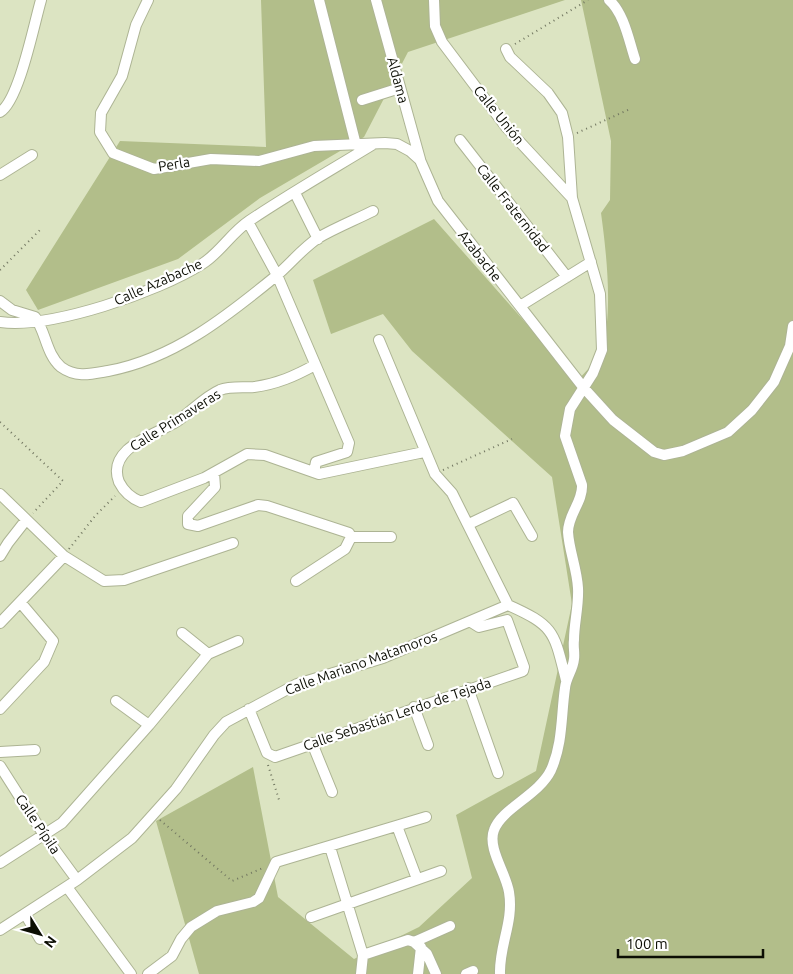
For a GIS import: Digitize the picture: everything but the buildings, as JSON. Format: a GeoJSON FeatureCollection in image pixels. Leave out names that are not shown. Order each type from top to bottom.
{"type":"FeatureCollection","features":[{"type":"Feature","properties":{"kind":"street"},"geometry":{"type":"LineString","coordinates":[[0,112],[10,101],[24,63],[41,0]]}},
{"type":"Feature","properties":{"kind":"street","name":"Perla"},"geometry":{"type":"LineString","coordinates":[[148,0],[136,25],[122,76],[101,113],[100,132],[113,153],[154,169],[211,159],[259,161],[314,146],[372,145]]}},
{"type":"Feature","properties":{"kind":"street"},"geometry":{"type":"LineString","coordinates":[[319,0],[356,145]]}},
{"type":"Feature","properties":{"kind":"street","name":"Aldama"},"geometry":{"type":"LineString","coordinates":[[376,0],[420,160]]}},
{"type":"Feature","properties":{"kind":"street","name":"Calle Unión"},"geometry":{"type":"LineString","coordinates":[[434,0],[435,26],[442,42],[506,127],[572,198]]}},
{"type":"Feature","properties":{"kind":"street"},"geometry":{"type":"LineString","coordinates":[[609,0],[624,24],[635,60]]}},
{"type":"Feature","properties":{"kind":"street"},"geometry":{"type":"LineString","coordinates":[[500,974],[508,930],[510,903],[508,889],[495,849],[494,830],[504,816],[541,784],[550,770],[558,750],[566,680],[575,659],[573,641],[578,602],[578,585],[568,524],[582,493],[582,485],[565,436],[570,409],[593,372],[602,350],[600,294],[572,198],[568,137],[557,103],[510,57],[506,49]]}},
{"type":"Feature","properties":{"kind":"street"},"geometry":{"type":"LineString","coordinates":[[362,100],[400,88]]}},
{"type":"Feature","properties":{"kind":"street","name":"Calle Fraternidad"},"geometry":{"type":"LineString","coordinates":[[460,140],[567,277]]}},
{"type":"Feature","properties":{"kind":"street"},"geometry":{"type":"LineString","coordinates":[[372,145],[397,144],[410,151],[420,160]]}},
{"type":"Feature","properties":{"kind":"street","name":"Calle Azabache"},"geometry":{"type":"LineString","coordinates":[[0,322],[25,324],[39,322],[137,294],[201,265],[248,222],[372,145]]}},
{"type":"Feature","properties":{"kind":"street"},"geometry":{"type":"LineString","coordinates":[[0,175],[32,155]]}},
{"type":"Feature","properties":{"kind":"street","name":"Azabache"},"geometry":{"type":"LineString","coordinates":[[420,160],[438,202],[583,387],[614,420],[654,452],[664,455],[683,451],[728,432],[752,410],[774,382],[790,346],[793,326]]}},
{"type":"Feature","properties":{"kind":"street"},"geometry":{"type":"LineString","coordinates":[[295,193],[318,239]]}},
{"type":"Feature","properties":{"kind":"street"},"geometry":{"type":"LineString","coordinates":[[0,301],[12,310],[35,317],[39,322],[50,354],[60,366],[73,374],[84,375],[121,368],[177,347],[230,313],[318,239],[373,211]]}},
{"type":"Feature","properties":{"kind":"street"},"geometry":{"type":"LineString","coordinates":[[248,222],[276,275],[350,446],[347,452],[316,462],[314,472]]}},
{"type":"Feature","properties":{"kind":"street"},"geometry":{"type":"LineString","coordinates":[[520,306],[590,262]]}},
{"type":"Feature","properties":{"kind":"street"},"geometry":{"type":"LineString","coordinates":[[379,340],[402,392],[424,452],[435,474],[452,494],[469,524],[508,605],[541,621],[548,629],[559,654],[566,680]]}},
{"type":"Feature","properties":{"kind":"street","name":"Calle Primaveras"},"geometry":{"type":"LineString","coordinates":[[122,489],[118,477],[117,464],[126,450],[176,422],[212,394],[228,388],[275,384],[315,365]]}},
{"type":"Feature","properties":{"kind":"street"},"geometry":{"type":"LineString","coordinates":[[122,489],[132,498],[141,502],[214,473],[238,458],[255,453],[319,474],[424,452]]}},
{"type":"Feature","properties":{"kind":"street"},"geometry":{"type":"LineString","coordinates":[[214,473],[215,487],[188,516],[188,524],[198,526],[258,505],[344,530],[351,537],[391,536]]}},
{"type":"Feature","properties":{"kind":"street"},"geometry":{"type":"LineString","coordinates":[[0,494],[64,556],[104,581],[124,580],[233,543]]}},
{"type":"Feature","properties":{"kind":"street"},"geometry":{"type":"LineString","coordinates":[[469,524],[513,503],[532,536]]}},
{"type":"Feature","properties":{"kind":"street"},"geometry":{"type":"LineString","coordinates":[[0,556],[26,520]]}},
{"type":"Feature","properties":{"kind":"street"},"geometry":{"type":"LineString","coordinates":[[296,581],[345,549],[351,537]]}},
{"type":"Feature","properties":{"kind":"street"},"geometry":{"type":"LineString","coordinates":[[0,623],[64,556]]}},
{"type":"Feature","properties":{"kind":"street"},"geometry":{"type":"LineString","coordinates":[[0,709],[44,662],[53,642],[20,602]]}},
{"type":"Feature","properties":{"kind":"street","name":"Calle Mariano Matamoros"},"geometry":{"type":"LineString","coordinates":[[1,928],[67,887],[132,838],[176,789],[219,728],[248,709],[297,684],[383,658],[508,605]]}},
{"type":"Feature","properties":{"kind":"street","name":"Calle Sebastián Lerdo de Tejada"},"geometry":{"type":"LineString","coordinates":[[271,756],[275,757],[468,688],[523,671],[524,667],[507,620],[479,627],[471,622]]}},
{"type":"Feature","properties":{"kind":"street"},"geometry":{"type":"LineString","coordinates":[[182,633],[208,654]]}},
{"type":"Feature","properties":{"kind":"street"},"geometry":{"type":"LineString","coordinates":[[0,863],[44,835],[76,808],[208,654],[238,641]]}},
{"type":"Feature","properties":{"kind":"street"},"geometry":{"type":"LineString","coordinates":[[468,688],[498,773]]}},
{"type":"Feature","properties":{"kind":"street"},"geometry":{"type":"LineString","coordinates":[[116,701],[149,725]]}},
{"type":"Feature","properties":{"kind":"street"},"geometry":{"type":"LineString","coordinates":[[414,707],[428,745]]}},
{"type":"Feature","properties":{"kind":"street"},"geometry":{"type":"LineString","coordinates":[[248,709],[267,753],[271,756]]}},
{"type":"Feature","properties":{"kind":"street"},"geometry":{"type":"LineString","coordinates":[[312,743],[332,792]]}},
{"type":"Feature","properties":{"kind":"street"},"geometry":{"type":"LineString","coordinates":[[0,752],[35,750]]}},
{"type":"Feature","properties":{"kind":"street","name":"Calle Pípila"},"geometry":{"type":"LineString","coordinates":[[0,766],[44,835],[77,880]]}},
{"type":"Feature","properties":{"kind":"street"},"geometry":{"type":"LineString","coordinates":[[148,974],[172,956],[182,939],[192,928],[217,911],[253,902],[259,898],[276,862],[426,817]]}},
{"type":"Feature","properties":{"kind":"street"},"geometry":{"type":"LineString","coordinates":[[397,826],[417,879]]}},
{"type":"Feature","properties":{"kind":"street"},"geometry":{"type":"LineString","coordinates":[[330,847],[363,955],[361,974]]}},
{"type":"Feature","properties":{"kind":"street"},"geometry":{"type":"LineString","coordinates":[[311,917],[441,871]]}},
{"type":"Feature","properties":{"kind":"street"},"geometry":{"type":"LineString","coordinates":[[67,887],[131,974]]}},
{"type":"Feature","properties":{"kind":"street"},"geometry":{"type":"LineString","coordinates":[[25,914],[40,939]]}},
{"type":"Feature","properties":{"kind":"street"},"geometry":{"type":"LineString","coordinates":[[417,944],[450,926]]}},
{"type":"Feature","properties":{"kind":"street"},"geometry":{"type":"LineString","coordinates":[[363,955],[408,940],[417,944],[431,962],[436,974]]}},
{"type":"Feature","properties":{"kind":"street"},"geometry":{"type":"LineString","coordinates":[[417,944],[418,974]]}},
{"type":"Feature","properties":{"kind":"path"},"geometry":{"type":"LineString","coordinates":[[506,49],[588,0]]}},
{"type":"Feature","properties":{"kind":"path"},"geometry":{"type":"LineString","coordinates":[[568,137],[630,109]]}},
{"type":"Feature","properties":{"kind":"path"},"geometry":{"type":"LineString","coordinates":[[0,270],[42,228]]}},
{"type":"Feature","properties":{"kind":"path"},"geometry":{"type":"LineString","coordinates":[[0,422],[63,481],[26,520]]}},
{"type":"Feature","properties":{"kind":"path"},"geometry":{"type":"LineString","coordinates":[[435,474],[512,439]]}},
{"type":"Feature","properties":{"kind":"path"},"geometry":{"type":"LineString","coordinates":[[64,556],[94,516],[122,489]]}},
{"type":"Feature","properties":{"kind":"path"},"geometry":{"type":"LineString","coordinates":[[271,756],[268,768],[280,803]]}},
{"type":"Feature","properties":{"kind":"path"},"geometry":{"type":"LineString","coordinates":[[154,815],[232,881],[276,862]]}},
{"type":"Feature","properties":{"kind":"green space"},"geometry":{"type":"Polygon","coordinates":[[[261,0],[565,0],[408,52],[364,137],[260,198],[178,259],[38,310],[26,290],[120,141],[266,147],[261,0]]]}},
{"type":"Feature","properties":{"kind":"green space"},"geometry":{"type":"Polygon","coordinates":[[[581,0],[793,0],[793,974],[199,974],[156,821],[253,767],[278,897],[354,959],[419,927],[472,878],[456,815],[536,771],[572,604],[552,477],[412,351],[383,314],[331,334],[313,280],[434,219],[577,381],[599,355],[605,337],[608,283],[601,213],[610,200],[611,141],[581,0]]]}}]}
